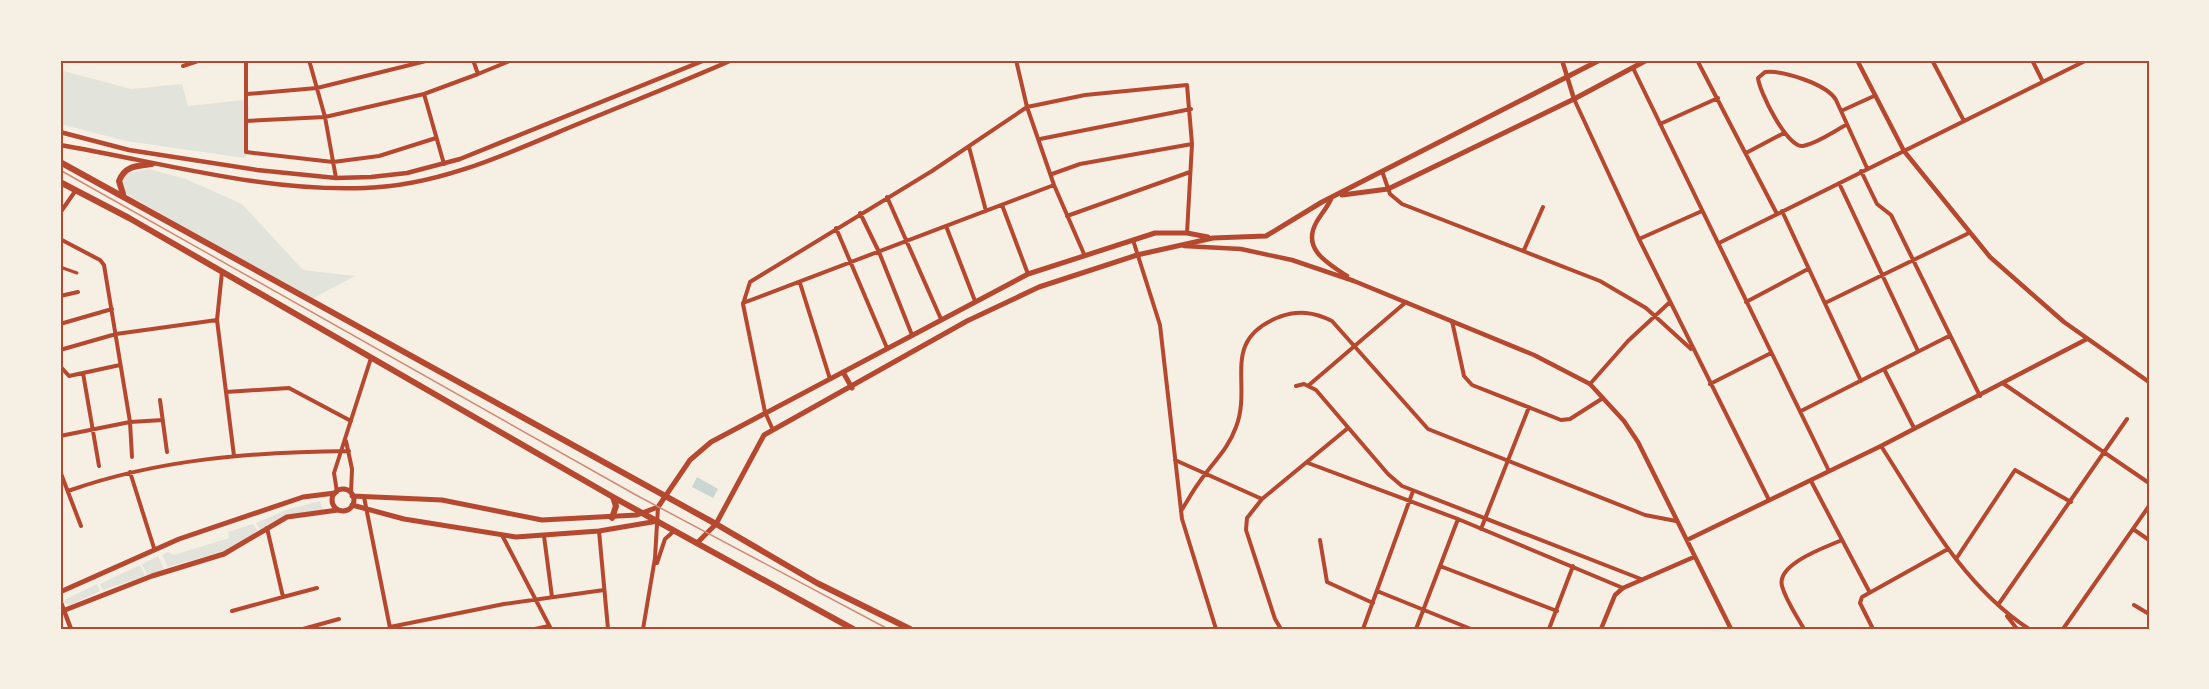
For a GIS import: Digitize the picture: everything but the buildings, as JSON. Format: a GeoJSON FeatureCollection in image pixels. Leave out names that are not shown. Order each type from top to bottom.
{"type":"FeatureCollection","features":[{"type":"Feature","properties":{"kind":"highway"},"geometry":{"type":"LineString","coordinates":[[60,162],[123,195],[318,307],[716,524],[817,583],[910,629]]}},
{"type":"Feature","properties":{"kind":"highway"},"geometry":{"type":"LineString","coordinates":[[123,195],[119,181],[125,171],[130,167],[152,164]]}},
{"type":"Feature","properties":{"kind":"highway"},"geometry":{"type":"LineString","coordinates":[[60,182],[77,189],[613,497],[853,629]]}},
{"type":"Feature","properties":{"kind":"highway"},"geometry":{"type":"LineString","coordinates":[[612,518],[616,506],[613,497]]}},
{"type":"Feature","properties":{"kind":"main road"},"geometry":{"type":"LineString","coordinates":[[697,543],[716,524],[758,443],[773,430],[996,306],[1070,276],[1137,255],[1213,238],[1266,236],[1382,171],[1600,60]]}},
{"type":"Feature","properties":{"kind":"main road"},"geometry":{"type":"LineString","coordinates":[[1334,197],[1388,189],[1574,99],[1647,60]]}},
{"type":"Feature","properties":{"kind":"main road"},"geometry":{"type":"LineString","coordinates":[[60,592],[154,548],[303,496],[336,493],[342,490],[363,497],[442,500],[542,520],[612,518],[645,514],[658,507],[699,450],[765,412],[1028,274],[1084,254],[1155,233],[1177,232],[1213,238]]}},
{"type":"Feature","properties":{"kind":"main road"},"geometry":{"type":"LineString","coordinates":[[1177,232],[1180,245]]}},
{"type":"Feature","properties":{"kind":"main road"},"geometry":{"type":"LineString","coordinates":[[843,372],[852,388]]}},
{"type":"Feature","properties":{"kind":"main road"},"geometry":{"type":"LineString","coordinates":[[336,493],[332,501],[338,510]]}},
{"type":"Feature","properties":{"kind":"main road"},"geometry":{"type":"LineString","coordinates":[[351,494],[352,506]]}},
{"type":"Feature","properties":{"kind":"main road"},"geometry":{"type":"LineString","coordinates":[[62,611],[152,576],[224,554],[266,528],[297,514],[348,510],[352,506]]}},
{"type":"Feature","properties":{"kind":"main road"},"geometry":{"type":"LineString","coordinates":[[352,506],[367,511],[502,535],[544,536],[599,531],[658,521]]}},
{"type":"Feature","properties":{"kind":"street"},"geometry":{"type":"LineString","coordinates":[[183,66],[201,60]]}},
{"type":"Feature","properties":{"kind":"street"},"geometry":{"type":"LineString","coordinates":[[246,60],[246,152],[333,162],[379,156],[436,138]]}},
{"type":"Feature","properties":{"kind":"street"},"geometry":{"type":"LineString","coordinates":[[309,60],[325,117],[336,178]]}},
{"type":"Feature","properties":{"kind":"street"},"geometry":{"type":"LineString","coordinates":[[247,94],[317,88],[430,60]]}},
{"type":"Feature","properties":{"kind":"street"},"geometry":{"type":"LineString","coordinates":[[473,60],[478,74]]}},
{"type":"Feature","properties":{"kind":"street"},"geometry":{"type":"LineString","coordinates":[[246,121],[325,117],[424,94],[512,60]]}},
{"type":"Feature","properties":{"kind":"street"},"geometry":{"type":"LineString","coordinates":[[60,132],[129,150],[182,159],[336,178],[407,173],[444,164],[705,60]]}},
{"type":"Feature","properties":{"kind":"street"},"geometry":{"type":"LineString","coordinates":[[60,145],[152,164],[295,186],[357,189],[402,185],[437,178],[479,164],[732,60]]}},
{"type":"Feature","properties":{"kind":"street"},"geometry":{"type":"LineString","coordinates":[[1016,60],[1027,107],[1040,139],[1054,185],[1084,254]]}},
{"type":"Feature","properties":{"kind":"street"},"geometry":{"type":"LineString","coordinates":[[1562,60],[1574,99],[1639,239],[1769,500]]}},
{"type":"Feature","properties":{"kind":"street"},"geometry":{"type":"LineString","coordinates":[[1697,60],[1776,214]]}},
{"type":"Feature","properties":{"kind":"street"},"geometry":{"type":"LineString","coordinates":[[1857,60],[1904,151],[1969,232],[2012,278],[2087,339],[2149,382]]}},
{"type":"Feature","properties":{"kind":"street"},"geometry":{"type":"LineString","coordinates":[[1932,60],[1964,121]]}},
{"type":"Feature","properties":{"kind":"street"},"geometry":{"type":"LineString","coordinates":[[2032,60],[2042,80]]}},
{"type":"Feature","properties":{"kind":"street"},"geometry":{"type":"LineString","coordinates":[[1719,243],[2042,80],[2087,60]]}},
{"type":"Feature","properties":{"kind":"street"},"geometry":{"type":"LineString","coordinates":[[1632,67],[1829,471]]}},
{"type":"Feature","properties":{"kind":"street"},"geometry":{"type":"LineString","coordinates":[[1846,125],[1801,146],[1792,142],[1784,133],[1757,80],[1765,72],[1784,73],[1825,89],[1834,96],[1867,168]]}},
{"type":"Feature","properties":{"kind":"street"},"geometry":{"type":"LineString","coordinates":[[773,430],[765,412],[743,304],[750,282],[969,147],[1027,107],[1085,95],[1187,85],[1191,109],[1192,144],[1187,233]]}},
{"type":"Feature","properties":{"kind":"street"},"geometry":{"type":"LineString","coordinates":[[424,94],[444,164]]}},
{"type":"Feature","properties":{"kind":"street"},"geometry":{"type":"LineString","coordinates":[[1840,111],[1874,96]]}},
{"type":"Feature","properties":{"kind":"street"},"geometry":{"type":"LineString","coordinates":[[1660,124],[1718,98]]}},
{"type":"Feature","properties":{"kind":"street"},"geometry":{"type":"LineString","coordinates":[[1040,139],[1191,109]]}},
{"type":"Feature","properties":{"kind":"street"},"geometry":{"type":"LineString","coordinates":[[1746,153],[1784,133]]}},
{"type":"Feature","properties":{"kind":"street"},"geometry":{"type":"LineString","coordinates":[[1052,174],[1080,164],[1192,144]]}},
{"type":"Feature","properties":{"kind":"street"},"geometry":{"type":"LineString","coordinates":[[969,147],[986,211]]}},
{"type":"Feature","properties":{"kind":"street"},"geometry":{"type":"LineString","coordinates":[[1382,171],[1390,194],[1402,204],[1600,281],[1655,315],[1694,351]]}},
{"type":"Feature","properties":{"kind":"street"},"geometry":{"type":"LineString","coordinates":[[1861,171],[1877,204],[1891,215],[1948,336],[1980,396]]}},
{"type":"Feature","properties":{"kind":"street"},"geometry":{"type":"LineString","coordinates":[[1067,216],[1190,172]]}},
{"type":"Feature","properties":{"kind":"street"},"geometry":{"type":"LineString","coordinates":[[1839,183],[1918,351]]}},
{"type":"Feature","properties":{"kind":"street"},"geometry":{"type":"LineString","coordinates":[[743,304],[1054,185]]}},
{"type":"Feature","properties":{"kind":"street"},"geometry":{"type":"LineString","coordinates":[[60,213],[77,189]]}},
{"type":"Feature","properties":{"kind":"street"},"geometry":{"type":"LineString","coordinates":[[887,197],[941,319]]}},
{"type":"Feature","properties":{"kind":"street"},"geometry":{"type":"LineString","coordinates":[[1334,197],[1312,231],[1313,246],[1322,259],[1354,281]]}},
{"type":"Feature","properties":{"kind":"street"},"geometry":{"type":"LineString","coordinates":[[1002,205],[1028,274]]}},
{"type":"Feature","properties":{"kind":"street"},"geometry":{"type":"LineString","coordinates":[[1524,250],[1544,207]]}},
{"type":"Feature","properties":{"kind":"street"},"geometry":{"type":"LineString","coordinates":[[1639,239],[1702,211]]}},
{"type":"Feature","properties":{"kind":"street"},"geometry":{"type":"LineString","coordinates":[[1782,211],[1861,381]]}},
{"type":"Feature","properties":{"kind":"street"},"geometry":{"type":"LineString","coordinates":[[860,213],[879,252],[912,335]]}},
{"type":"Feature","properties":{"kind":"street"},"geometry":{"type":"LineString","coordinates":[[946,226],[975,301]]}},
{"type":"Feature","properties":{"kind":"street"},"geometry":{"type":"LineString","coordinates":[[836,228],[887,348]]}},
{"type":"Feature","properties":{"kind":"street"},"geometry":{"type":"LineString","coordinates":[[1825,303],[1969,232]]}},
{"type":"Feature","properties":{"kind":"street"},"geometry":{"type":"LineString","coordinates":[[60,239],[102,262],[130,422],[132,457]]}},
{"type":"Feature","properties":{"kind":"street"},"geometry":{"type":"LineString","coordinates":[[1132,239],[1159,320],[1181,511],[1216,629]]}},
{"type":"Feature","properties":{"kind":"street"},"geometry":{"type":"LineString","coordinates":[[1180,245],[1262,253],[1292,260],[1354,281],[1534,355],[1590,384],[1624,421],[1638,442],[1731,629]]}},
{"type":"Feature","properties":{"kind":"street"},"geometry":{"type":"LineString","coordinates":[[60,267],[77,273]]}},
{"type":"Feature","properties":{"kind":"street"},"geometry":{"type":"LineString","coordinates":[[1746,302],[1808,269]]}},
{"type":"Feature","properties":{"kind":"street"},"geometry":{"type":"LineString","coordinates":[[222,272],[217,320],[234,456]]}},
{"type":"Feature","properties":{"kind":"street"},"geometry":{"type":"LineString","coordinates":[[800,282],[830,379]]}},
{"type":"Feature","properties":{"kind":"street"},"geometry":{"type":"LineString","coordinates":[[60,296],[78,292]]}},
{"type":"Feature","properties":{"kind":"street"},"geometry":{"type":"LineString","coordinates":[[1296,386],[1309,385],[1406,302]]}},
{"type":"Feature","properties":{"kind":"street"},"geometry":{"type":"LineString","coordinates":[[1590,384],[1670,302]]}},
{"type":"Feature","properties":{"kind":"street"},"geometry":{"type":"LineString","coordinates":[[60,324],[112,309]]}},
{"type":"Feature","properties":{"kind":"street"},"geometry":{"type":"LineString","coordinates":[[1181,511],[1220,458],[1237,425],[1241,356],[1252,335],[1269,322],[1288,314],[1315,314],[1332,321],[1428,429],[1652,517],[1676,521]]}},
{"type":"Feature","properties":{"kind":"street"},"geometry":{"type":"LineString","coordinates":[[60,350],[116,334],[217,320]]}},
{"type":"Feature","properties":{"kind":"street"},"geometry":{"type":"LineString","coordinates":[[1452,320],[1459,358],[1469,384],[1565,420],[1603,398]]}},
{"type":"Feature","properties":{"kind":"street"},"geometry":{"type":"LineString","coordinates":[[1801,411],[1948,336]]}},
{"type":"Feature","properties":{"kind":"street"},"geometry":{"type":"LineString","coordinates":[[1687,540],[1881,446],[2087,339]]}},
{"type":"Feature","properties":{"kind":"street"},"geometry":{"type":"LineString","coordinates":[[1710,384],[1771,353]]}},
{"type":"Feature","properties":{"kind":"street"},"geometry":{"type":"LineString","coordinates":[[336,493],[333,480],[340,451],[346,441],[371,358]]}},
{"type":"Feature","properties":{"kind":"street"},"geometry":{"type":"LineString","coordinates":[[60,366],[69,376],[120,365]]}},
{"type":"Feature","properties":{"kind":"street"},"geometry":{"type":"LineString","coordinates":[[1884,369],[1914,428]]}},
{"type":"Feature","properties":{"kind":"street"},"geometry":{"type":"LineString","coordinates":[[83,373],[99,466]]}},
{"type":"Feature","properties":{"kind":"street"},"geometry":{"type":"LineString","coordinates":[[2004,384],[2149,483]]}},
{"type":"Feature","properties":{"kind":"street"},"geometry":{"type":"LineString","coordinates":[[1309,385],[1388,474],[1413,491],[1641,579]]}},
{"type":"Feature","properties":{"kind":"street"},"geometry":{"type":"LineString","coordinates":[[226,392],[289,388],[351,421]]}},
{"type":"Feature","properties":{"kind":"street"},"geometry":{"type":"LineString","coordinates":[[160,400],[167,452]]}},
{"type":"Feature","properties":{"kind":"street"},"geometry":{"type":"LineString","coordinates":[[1481,529],[1529,407]]}},
{"type":"Feature","properties":{"kind":"street"},"geometry":{"type":"LineString","coordinates":[[1998,605],[2127,419]]}},
{"type":"Feature","properties":{"kind":"street"},"geometry":{"type":"LineString","coordinates":[[60,436],[130,422],[163,420]]}},
{"type":"Feature","properties":{"kind":"street"},"geometry":{"type":"LineString","coordinates":[[1281,629],[1275,619],[1246,530],[1246,518],[1262,498],[1349,428]]}},
{"type":"Feature","properties":{"kind":"street"},"geometry":{"type":"LineString","coordinates":[[346,441],[352,469],[351,494]]}},
{"type":"Feature","properties":{"kind":"street"},"geometry":{"type":"LineString","coordinates":[[1881,446],[1948,549],[2018,629]]}},
{"type":"Feature","properties":{"kind":"street"},"geometry":{"type":"LineString","coordinates":[[68,491],[130,471],[234,456],[349,451]]}},
{"type":"Feature","properties":{"kind":"street"},"geometry":{"type":"LineString","coordinates":[[1175,460],[1262,498]]}},
{"type":"Feature","properties":{"kind":"street"},"geometry":{"type":"LineString","coordinates":[[1308,463],[1458,519],[1623,588]]}},
{"type":"Feature","properties":{"kind":"street"},"geometry":{"type":"LineString","coordinates":[[1956,559],[2014,470],[2070,501]]}},
{"type":"Feature","properties":{"kind":"street"},"geometry":{"type":"LineString","coordinates":[[60,471],[81,526]]}},
{"type":"Feature","properties":{"kind":"street"},"geometry":{"type":"LineString","coordinates":[[130,471],[154,548]]}},
{"type":"Feature","properties":{"kind":"street"},"geometry":{"type":"LineString","coordinates":[[1811,481],[1869,591]]}},
{"type":"Feature","properties":{"kind":"street"},"geometry":{"type":"LineString","coordinates":[[1363,629],[1413,491]]}},
{"type":"Feature","properties":{"kind":"street"},"geometry":{"type":"LineString","coordinates":[[363,497],[390,628],[504,604],[604,591]]}},
{"type":"Feature","properties":{"kind":"street"},"geometry":{"type":"LineString","coordinates":[[2063,629],[2149,506]]}},
{"type":"Feature","properties":{"kind":"street"},"geometry":{"type":"LineString","coordinates":[[643,629],[654,569],[658,507]]}},
{"type":"Feature","properties":{"kind":"street"},"geometry":{"type":"LineString","coordinates":[[1416,629],[1458,519]]}},
{"type":"Feature","properties":{"kind":"street"},"geometry":{"type":"LineString","coordinates":[[266,528],[284,597]]}},
{"type":"Feature","properties":{"kind":"street"},"geometry":{"type":"LineString","coordinates":[[2133,529],[2149,540]]}},
{"type":"Feature","properties":{"kind":"street"},"geometry":{"type":"LineString","coordinates":[[599,531],[608,629]]}},
{"type":"Feature","properties":{"kind":"street"},"geometry":{"type":"LineString","coordinates":[[654,569],[665,539],[674,531]]}},
{"type":"Feature","properties":{"kind":"street"},"geometry":{"type":"LineString","coordinates":[[502,535],[550,627],[535,629]]}},
{"type":"Feature","properties":{"kind":"street"},"geometry":{"type":"LineString","coordinates":[[544,536],[552,597]]}},
{"type":"Feature","properties":{"kind":"street"},"geometry":{"type":"LineString","coordinates":[[1320,540],[1327,582],[1373,603]]}},
{"type":"Feature","properties":{"kind":"street"},"geometry":{"type":"LineString","coordinates":[[1804,629],[1782,586],[1784,575],[1793,563],[1842,540]]}},
{"type":"Feature","properties":{"kind":"street"},"geometry":{"type":"LineString","coordinates":[[1873,629],[1860,603],[1861,598],[1869,591],[1948,549]]}},
{"type":"Feature","properties":{"kind":"street"},"geometry":{"type":"LineString","coordinates":[[1601,629],[1615,596],[1623,588],[1694,557]]}},
{"type":"Feature","properties":{"kind":"street"},"geometry":{"type":"LineString","coordinates":[[1440,566],[1557,611]]}},
{"type":"Feature","properties":{"kind":"street"},"geometry":{"type":"LineString","coordinates":[[1549,629],[1573,566]]}},
{"type":"Feature","properties":{"kind":"street"},"geometry":{"type":"LineString","coordinates":[[232,610],[317,588]]}},
{"type":"Feature","properties":{"kind":"street"},"geometry":{"type":"LineString","coordinates":[[1377,591],[1471,629]]}},
{"type":"Feature","properties":{"kind":"street"},"geometry":{"type":"LineString","coordinates":[[60,600],[62,611],[71,629]]}},
{"type":"Feature","properties":{"kind":"street"},"geometry":{"type":"LineString","coordinates":[[2134,605],[2149,615]]}},
{"type":"Feature","properties":{"kind":"street"},"geometry":{"type":"LineString","coordinates":[[2004,613],[2029,629]]}},
{"type":"Feature","properties":{"kind":"street"},"geometry":{"type":"LineString","coordinates":[[303,629],[339,619]]}},
{"type":"Feature","properties":{"kind":"shaded area"},"geometry":{"type":"Polygon","coordinates":[[[60,70],[131,89],[182,84],[188,106],[244,100],[249,107],[248,153],[245,158],[126,141],[60,124],[60,70]]]}},
{"type":"Feature","properties":{"kind":"shaded area"},"geometry":{"type":"Polygon","coordinates":[[[149,169],[186,179],[242,204],[303,270],[355,276],[310,300],[123,192],[122,182],[127,174],[149,169]]]}},
{"type":"Feature","properties":{"kind":"shaded area"},"geometry":{"type":"Polygon","coordinates":[[[697,477],[718,489],[713,498],[692,487],[697,477]]]}},
{"type":"Feature","properties":{"kind":"shaded area"},"geometry":{"type":"Polygon","coordinates":[[[320,501],[323,510],[285,516],[260,530],[256,523],[286,510],[320,501]]]}},
{"type":"Feature","properties":{"kind":"shaded area"},"geometry":{"type":"Polygon","coordinates":[[[253,524],[258,531],[225,551],[168,567],[162,555],[168,552],[174,555],[229,538],[228,532],[253,524]]]}},
{"type":"Feature","properties":{"kind":"shaded area"},"geometry":{"type":"Polygon","coordinates":[[[158,556],[164,569],[147,575],[142,564],[158,556]]]}},
{"type":"Feature","properties":{"kind":"shaded area"},"geometry":{"type":"Polygon","coordinates":[[[140,565],[145,576],[103,590],[100,584],[140,565]]]}},
{"type":"Feature","properties":{"kind":"shaded area"},"geometry":{"type":"Polygon","coordinates":[[[97,584],[100,591],[70,605],[64,603],[66,599],[97,584]]]}},
{"type":"Feature","properties":{"kind":"tram line"},"geometry":{"type":"LineString","coordinates":[[60,170],[636,495],[888,629]]}}]}
